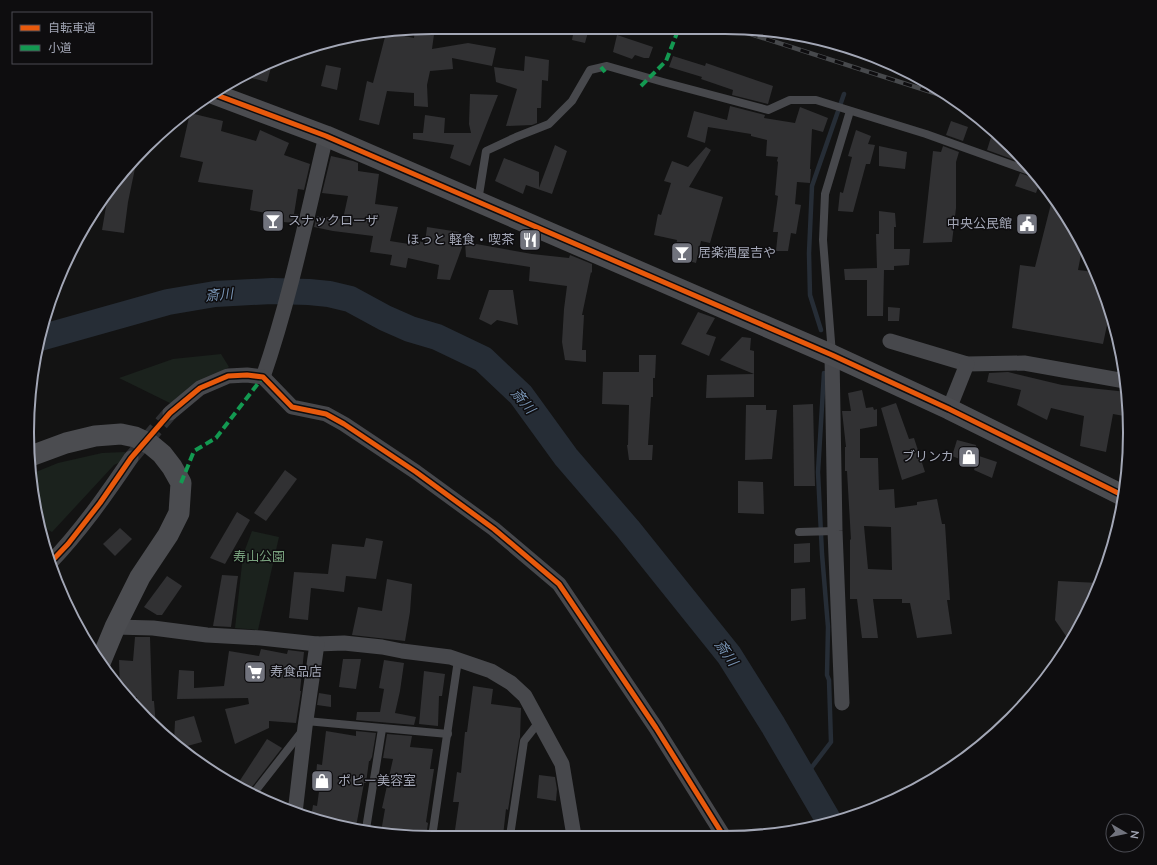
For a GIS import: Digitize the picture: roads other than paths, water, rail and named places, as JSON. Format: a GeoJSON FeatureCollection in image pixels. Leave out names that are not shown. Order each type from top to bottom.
{"type":"FeatureCollection","features":[{"type":"Feature","properties":{"kind":"street"},"geometry":{"type":"LineString","coordinates":[[219,96],[326,136],[832,355],[949,409],[1118,493]]}},
{"type":"Feature","properties":{"kind":"street"},"geometry":{"type":"LineString","coordinates":[[263,377],[273,349],[299,250],[326,136]]}},
{"type":"Feature","properties":{"kind":"street"},"geometry":{"type":"LineString","coordinates":[[890,341],[967,364],[1024,363],[1120,380]]}},
{"type":"Feature","properties":{"kind":"street"},"geometry":{"type":"LineString","coordinates":[[832,355],[835,531],[842,703]]}},
{"type":"Feature","properties":{"kind":"street"},"geometry":{"type":"LineString","coordinates":[[949,409],[967,364]]}},
{"type":"Feature","properties":{"kind":"street"},"geometry":{"type":"LineString","coordinates":[[170,413],[200,388],[228,376],[248,375],[263,377],[292,407],[326,414],[344,424],[416,472],[494,529],[560,584],[656,728],[720,831]]}},
{"type":"Feature","properties":{"kind":"street"},"geometry":{"type":"LineString","coordinates":[[35,454],[66,443],[95,436],[121,434],[135,437],[150,444],[162,454],[172,467],[181,483],[179,513],[168,535],[140,577],[115,627],[103,656]]}},
{"type":"Feature","properties":{"kind":"street"},"geometry":{"type":"LineString","coordinates":[[54,558],[68,544],[100,503],[131,458]]}},
{"type":"Feature","properties":{"kind":"street"},"geometry":{"type":"LineString","coordinates":[[115,627],[153,628],[208,635],[261,638],[318,644],[344,643],[382,647],[450,657],[491,671],[511,683],[525,696],[562,764],[573,831]]}},
{"type":"Feature","properties":{"kind":"street"},"geometry":{"type":"LineString","coordinates":[[296,807],[318,644]]}},
{"type":"Feature","properties":{"kind":"lane"},"geometry":{"type":"LineString","coordinates":[[478,202],[486,151],[549,124],[572,101],[590,70],[607,66],[768,110],[790,100],[816,100],[926,134],[1023,169]]}},
{"type":"Feature","properties":{"kind":"lane"},"geometry":{"type":"LineString","coordinates":[[832,355],[823,240],[825,194],[847,110]]}},
{"type":"Feature","properties":{"kind":"lane"},"geometry":{"type":"LineString","coordinates":[[799,532],[835,531]]}},
{"type":"Feature","properties":{"kind":"lane"},"geometry":{"type":"LineString","coordinates":[[433,831],[458,660]]}},
{"type":"Feature","properties":{"kind":"lane"},"geometry":{"type":"LineString","coordinates":[[511,831],[524,741],[538,722]]}},
{"type":"Feature","properties":{"kind":"lane"},"geometry":{"type":"LineString","coordinates":[[256,790],[306,724],[448,734]]}},
{"type":"Feature","properties":{"kind":"lane"},"geometry":{"type":"LineString","coordinates":[[367,825],[382,729]]}},
{"type":"Feature","properties":{"kind":"waterway"},"geometry":{"type":"LineString","coordinates":[[821,330],[810,295],[809,253],[812,186],[844,94]]}},
{"type":"Feature","properties":{"kind":"waterway","name":"斎川"},"geometry":{"type":"LineString","coordinates":[[46,336],[168,302],[215,294],[272,291],[309,292],[329,294],[350,299],[385,318],[410,329],[437,337],[483,359],[521,395],[566,457],[628,529],[729,655],[773,725],[827,817]]}},
{"type":"Feature","properties":{"kind":"waterway"},"geometry":{"type":"LineString","coordinates":[[803,775],[812,767],[831,742],[829,680],[827,675],[828,627],[822,554],[818,472],[824,373]]}},
{"type":"Feature","properties":{"kind":"tunnel"},"geometry":{"type":"LineString","coordinates":[[131,458],[170,413]]}},
{"type":"Feature","properties":{"kind":"railway"},"geometry":{"type":"LineString","coordinates":[[755,35],[933,92]]}},
{"type":"Feature","properties":{"kind":"place","name":"スナックローザ"},"geometry":{"type":"Point","coordinates":[273,221]}},
{"type":"Feature","properties":{"kind":"place","name":"中央公民館"},"geometry":{"type":"Point","coordinates":[1027,224]}},
{"type":"Feature","properties":{"kind":"place","name":"ほっと 軽食・喫茶"},"geometry":{"type":"Point","coordinates":[530,240]}},
{"type":"Feature","properties":{"kind":"place","name":"居楽酒屋吉や"},"geometry":{"type":"Point","coordinates":[682,253]}},
{"type":"Feature","properties":{"kind":"place","name":"ブリンカ"},"geometry":{"type":"Point","coordinates":[969,457]}},
{"type":"Feature","properties":{"kind":"place","name":"寿食品店"},"geometry":{"type":"Point","coordinates":[255,672]}},
{"type":"Feature","properties":{"kind":"place","name":"ポピー美容室"},"geometry":{"type":"Point","coordinates":[322,781]}},
{"type":"Feature","properties":{"kind":"park label","name":"寿山公園"},"geometry":{"type":"Point","coordinates":[259,557]}}]}
